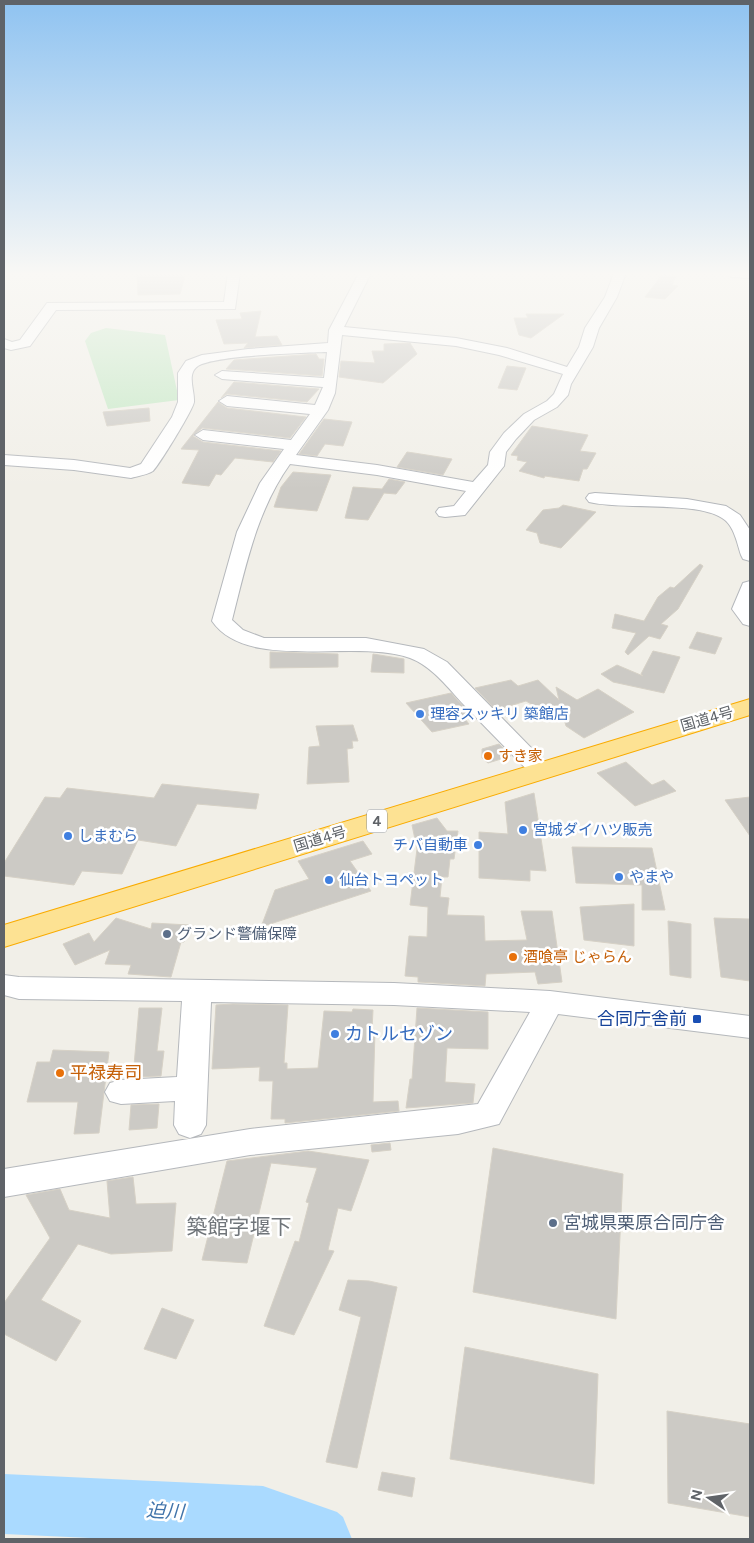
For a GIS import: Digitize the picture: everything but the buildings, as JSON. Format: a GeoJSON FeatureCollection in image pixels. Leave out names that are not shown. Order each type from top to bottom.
{"type":"FeatureCollection","features":[{"type":"Feature","properties":{"kind":"highway","name":"国道4号"},"geometry":{"type":"LineString","coordinates":[[4,936],[750,706]]}},
{"type":"Feature","properties":{"kind":"street"},"geometry":{"type":"LineString","coordinates":[[4,460],[74,465],[131,473],[147,467],[180,417],[186,402],[185,373],[190,364],[202,359],[294,345]]}},
{"type":"Feature","properties":{"kind":"street"},"geometry":{"type":"LineString","coordinates":[[334,345],[331,384],[320,410],[268,483],[246,532],[223,612],[222,622],[227,629],[245,639],[260,644],[366,644],[418,653],[439,667],[541,771]]}},
{"type":"Feature","properties":{"kind":"street"},"geometry":{"type":"LineString","coordinates":[[474,345],[502,351],[570,372]]}},
{"type":"Feature","properties":{"kind":"street"},"geometry":{"type":"LineString","coordinates":[[445,512],[459,511],[496,466],[498,452],[510,436],[529,417],[552,404],[562,394],[570,372],[587,345]]}},
{"type":"Feature","properties":{"kind":"street"},"geometry":{"type":"LineString","coordinates":[[222,375],[331,384]]}},
{"type":"Feature","properties":{"kind":"street"},"geometry":{"type":"LineString","coordinates":[[246,403],[267,379]]}},
{"type":"Feature","properties":{"kind":"street"},"geometry":{"type":"LineString","coordinates":[[227,401],[320,410]]}},
{"type":"Feature","properties":{"kind":"street"},"geometry":{"type":"LineString","coordinates":[[203,435],[476,488]]}},
{"type":"Feature","properties":{"kind":"street"},"geometry":{"type":"LineString","coordinates":[[595,498],[706,507],[727,512],[736,521],[744,534],[750,555]]}},
{"type":"Feature","properties":{"kind":"street"},"geometry":{"type":"LineString","coordinates":[[750,587],[742,609],[750,620]]}},
{"type":"Feature","properties":{"kind":"street"},"geometry":{"type":"LineString","coordinates":[[4,985],[19,988],[394,994],[550,1002],[750,1027]]}},
{"type":"Feature","properties":{"kind":"street"},"geometry":{"type":"LineString","coordinates":[[190,1125],[197,990]]}},
{"type":"Feature","properties":{"kind":"street"},"geometry":{"type":"LineString","coordinates":[[4,1183],[250,1142],[458,1122],[488,1114],[550,1002]]}},
{"type":"Feature","properties":{"kind":"street"},"geometry":{"type":"LineString","coordinates":[[121,1092],[192,1088]]}},
{"type":"Feature","properties":{"kind":"green space"},"geometry":{"type":"Polygon","coordinates":[[[86,345],[167,345],[179,400],[108,409],[86,345]]]}},
{"type":"Feature","properties":{"kind":"waterway","name":"迫川"},"geometry":{"type":"LineString","coordinates":[[4,1504],[263,1516],[315,1534],[321,1539]]}},
{"type":"Feature","properties":{"kind":"place","name":"理容スッキリ 築館店"},"geometry":{"type":"Point","coordinates":[420,714]}},
{"type":"Feature","properties":{"kind":"place","name":"すき家"},"geometry":{"type":"Point","coordinates":[488,756]}},
{"type":"Feature","properties":{"kind":"place","name":"宮城ダイハツ販売"},"geometry":{"type":"Point","coordinates":[523,830]}},
{"type":"Feature","properties":{"kind":"place","name":"しまむら"},"geometry":{"type":"Point","coordinates":[68,836]}},
{"type":"Feature","properties":{"kind":"place","name":"チバ自動車"},"geometry":{"type":"Point","coordinates":[478,845]}},
{"type":"Feature","properties":{"kind":"place","name":"やまや"},"geometry":{"type":"Point","coordinates":[619,877]}},
{"type":"Feature","properties":{"kind":"place","name":"仙台トヨペット"},"geometry":{"type":"Point","coordinates":[329,880]}},
{"type":"Feature","properties":{"kind":"place","name":"グランド警備保障"},"geometry":{"type":"Point","coordinates":[167,934]}},
{"type":"Feature","properties":{"kind":"place","name":"酒喰亭 じゃらん"},"geometry":{"type":"Point","coordinates":[513,957]}},
{"type":"Feature","properties":{"kind":"place","name":"合同庁舎前"},"geometry":{"type":"Point","coordinates":[697,1019]}},
{"type":"Feature","properties":{"kind":"place","name":"カトルセゾン"},"geometry":{"type":"Point","coordinates":[335,1034]}},
{"type":"Feature","properties":{"kind":"place","name":"平禄寿司"},"geometry":{"type":"Point","coordinates":[60,1073]}},
{"type":"Feature","properties":{"kind":"place","name":"宮城県栗原合同庁舎"},"geometry":{"type":"Point","coordinates":[553,1223]}},
{"type":"Feature","properties":{"kind":"district","name":"築館字堰下"},"geometry":{"type":"Point","coordinates":[239,1226]}}]}
